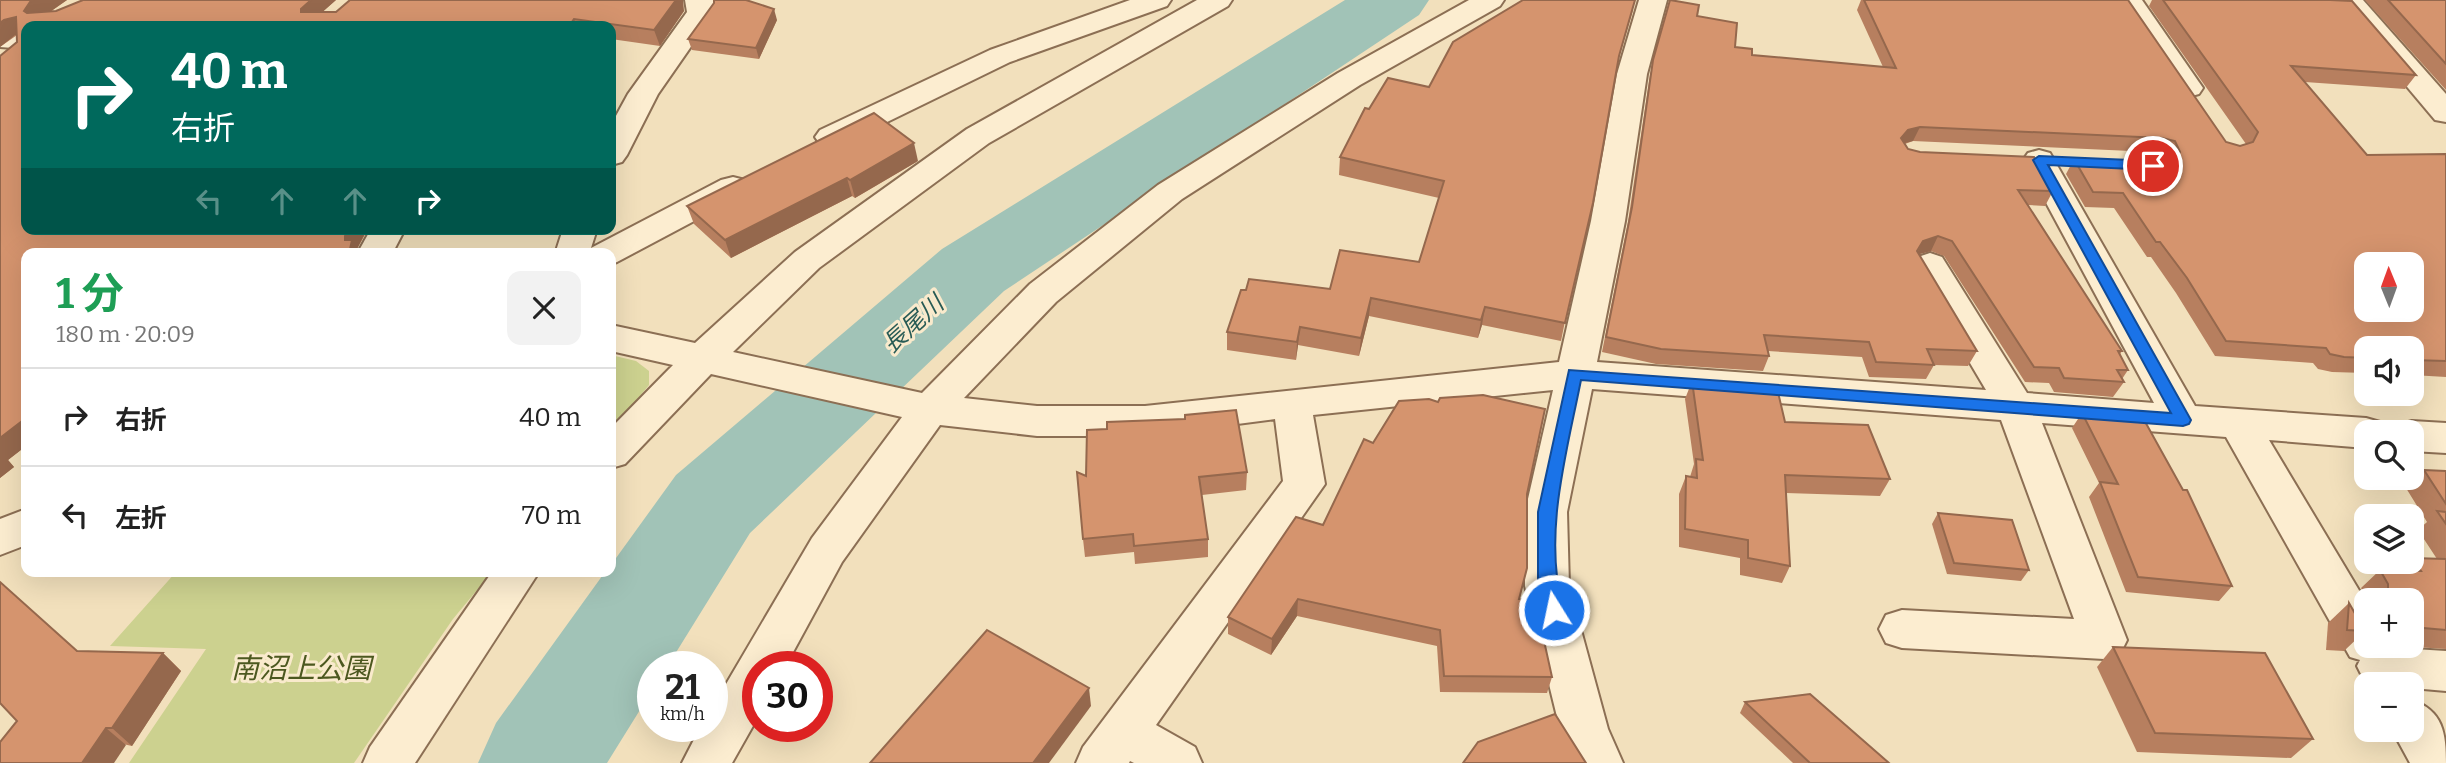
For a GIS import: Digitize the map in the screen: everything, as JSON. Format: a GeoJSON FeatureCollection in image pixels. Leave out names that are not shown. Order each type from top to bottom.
{"type":"FeatureCollection","features":[{"type":"Feature","properties":{"kind":"street"},"geometry":{"type":"LineString","coordinates":[[616,145],[643,94],[701,12],[699,0]]}},
{"type":"Feature","properties":{"kind":"street"},"geometry":{"type":"LineString","coordinates":[[1049,38],[1079,0]]}},
{"type":"Feature","properties":{"kind":"street"},"geometry":{"type":"LineString","coordinates":[[801,152],[1000,56],[1157,0]]}},
{"type":"Feature","properties":{"kind":"street"},"geometry":{"type":"LineString","coordinates":[[616,449],[719,360],[807,260],[978,135],[1218,0]]}},
{"type":"Feature","properties":{"kind":"street"},"geometry":{"type":"LineString","coordinates":[[770,651],[827,550],[930,409],[1043,293],[1170,192],[1349,79],[1490,0]]}},
{"type":"Feature","properties":{"kind":"street"},"geometry":{"type":"LineString","coordinates":[[1599,763],[1584,729],[1548,586],[1546,512],[1608,221],[1632,74],[1653,0]]}},
{"type":"Feature","properties":{"kind":"street"},"geometry":{"type":"LineString","coordinates":[[2128,0],[2207,114]]}},
{"type":"Feature","properties":{"kind":"street"},"geometry":{"type":"LineString","coordinates":[[2341,3],[2446,113]]}},
{"type":"Feature","properties":{"kind":"street"},"geometry":{"type":"LineString","coordinates":[[0,38],[21,41]]}},
{"type":"Feature","properties":{"kind":"street"},"geometry":{"type":"LineString","coordinates":[[0,63],[21,46]]}},
{"type":"Feature","properties":{"kind":"street"},"geometry":{"type":"LineString","coordinates":[[2077,162],[2027,160],[2183,420]]}},
{"type":"Feature","properties":{"kind":"street"},"geometry":{"type":"LineString","coordinates":[[616,248],[764,171]]}},
{"type":"Feature","properties":{"kind":"street"},"geometry":{"type":"LineString","coordinates":[[1902,629],[2104,640],[2016,408],[1930,265]]}},
{"type":"Feature","properties":{"kind":"street"},"geometry":{"type":"LineString","coordinates":[[616,339],[930,409],[1037,421],[1145,421],[1292,402],[1574,374],[2354,432]]}},
{"type":"Feature","properties":{"kind":"street"},"geometry":{"type":"LineString","coordinates":[[1178,763],[1111,747],[1304,484],[1292,402]]}},
{"type":"Feature","properties":{"kind":"street"},"geometry":{"type":"LineString","coordinates":[[2238,424],[2376,660],[2446,671]]}},
{"type":"Feature","properties":{"kind":"street"},"geometry":{"type":"LineString","coordinates":[[2424,437],[2446,438]]}},
{"type":"Feature","properties":{"kind":"street"},"geometry":{"type":"LineString","coordinates":[[0,538],[21,528]]}},
{"type":"Feature","properties":{"kind":"street"},"geometry":{"type":"LineString","coordinates":[[387,763],[514,577]]}},
{"type":"Feature","properties":{"kind":"street"},"geometry":{"type":"LineString","coordinates":[[706,763],[742,701]]}},
{"type":"Feature","properties":{"kind":"street"},"geometry":{"type":"LineString","coordinates":[[2424,742],[2436,763]]}},
{"type":"Feature","properties":{"kind":"green space"},"geometry":{"type":"Polygon","coordinates":[[[616,356],[636,361],[649,371],[649,385],[616,425],[616,356]]]}},
{"type":"Feature","properties":{"kind":"green space","name":"南沼上公園"},"geometry":{"type":"Polygon","coordinates":[[[172,577],[488,577],[453,619],[354,763],[129,763],[206,649],[110,646],[172,577]]]}},
{"type":"Feature","properties":{"kind":"building"},"geometry":{"type":"Polygon","coordinates":[[[0,0],[33,0],[24,11],[27,13],[56,11],[83,0],[311,0],[301,12],[336,12],[350,0],[676,0],[654,30],[616,25],[616,21],[574,19],[21,21],[21,235],[346,235],[345,240],[352,240],[350,248],[21,248],[21,422],[0,438],[0,56],[17,42],[16,17],[0,23],[0,0]]]}},
{"type":"Feature","properties":{"kind":"building"},"geometry":{"type":"Polygon","coordinates":[[[714,0],[746,0],[774,9],[756,48],[688,39],[714,0]]]}},
{"type":"Feature","properties":{"kind":"building"},"geometry":{"type":"Polygon","coordinates":[[[1523,0],[1635,0],[1619,56],[1593,203],[1565,323],[1485,307],[1481,320],[1371,298],[1361,338],[1300,327],[1297,342],[1227,332],[1241,290],[1246,290],[1249,279],[1330,289],[1340,250],[1419,262],[1444,181],[1340,157],[1365,108],[1369,109],[1388,78],[1429,87],[1453,42],[1523,0]]]}},
{"type":"Feature","properties":{"kind":"building"},"geometry":{"type":"Polygon","coordinates":[[[1670,0],[1699,5],[1697,16],[1737,23],[1735,47],[1752,49],[1752,55],[1896,68],[1864,0],[2128,0],[2226,142],[2240,146],[2253,142],[2258,132],[2163,0],[2352,1],[2416,75],[2291,66],[2367,155],[2446,154],[2446,361],[2424,360],[2424,336],[2354,336],[2354,357],[2330,354],[2326,348],[2226,341],[2187,278],[2160,242],[2156,242],[2123,193],[2093,192],[2074,159],[2163,163],[2175,160],[2180,152],[2175,141],[2162,138],[1920,127],[1908,130],[1901,138],[1908,149],[1920,152],[2034,157],[2053,191],[2018,190],[2122,351],[2118,351],[2128,370],[2117,370],[2124,382],[2064,378],[2059,368],[2034,367],[1952,241],[1938,236],[1923,241],[1917,251],[1977,351],[1927,349],[1934,365],[1876,362],[1869,342],[1764,335],[1769,356],[1661,349],[1606,337],[1632,207],[1653,60],[1670,0]]]}},
{"type":"Feature","properties":{"kind":"building"},"geometry":{"type":"Polygon","coordinates":[[[2388,0],[2446,0],[2446,64],[2388,0]]]}},
{"type":"Feature","properties":{"kind":"building"},"geometry":{"type":"Polygon","coordinates":[[[874,113],[914,143],[850,180],[847,178],[725,240],[687,206],[874,113]]]}},
{"type":"Feature","properties":{"kind":"building"},"geometry":{"type":"Polygon","coordinates":[[[1692,381],[1777,388],[1785,422],[1868,425],[1890,479],[1785,475],[1790,566],[1748,558],[1748,540],[1685,529],[1686,476],[1697,478],[1696,459],[1703,460],[1692,381]]]}},
{"type":"Feature","properties":{"kind":"building"},"geometry":{"type":"Polygon","coordinates":[[[1483,395],[1545,409],[1527,494],[1527,568],[1519,599],[1535,600],[1552,677],[1444,676],[1440,630],[1298,599],[1272,639],[1228,617],[1296,517],[1323,525],[1364,439],[1373,443],[1399,401],[1429,399],[1438,402],[1440,398],[1483,395]]]}},
{"type":"Feature","properties":{"kind":"building"},"geometry":{"type":"Polygon","coordinates":[[[1236,410],[1247,472],[1199,477],[1208,539],[1134,546],[1133,534],[1083,539],[1077,472],[1086,476],[1087,430],[1107,429],[1107,422],[1185,419],[1185,415],[1236,410]]]}},
{"type":"Feature","properties":{"kind":"building"},"geometry":{"type":"Polygon","coordinates":[[[2082,413],[2143,418],[2183,490],[2187,490],[2232,586],[2138,577],[2100,482],[2118,484],[2082,413]]]}},
{"type":"Feature","properties":{"kind":"building"},"geometry":{"type":"Polygon","coordinates":[[[2424,470],[2446,471],[2446,504],[2424,470]]]}},
{"type":"Feature","properties":{"kind":"building"},"geometry":{"type":"Polygon","coordinates":[[[2437,511],[2446,512],[2446,524],[2437,511]]]}},
{"type":"Feature","properties":{"kind":"building"},"geometry":{"type":"Polygon","coordinates":[[[1938,513],[2012,520],[2029,570],[1954,563],[1938,513]]]}},
{"type":"Feature","properties":{"kind":"building"},"geometry":{"type":"Polygon","coordinates":[[[2424,558],[2446,559],[2446,630],[2424,628],[2424,588],[2388,588],[2382,574],[2424,574],[2424,558]]]}},
{"type":"Feature","properties":{"kind":"building"},"geometry":{"type":"Polygon","coordinates":[[[0,582],[77,651],[163,653],[112,728],[106,728],[82,763],[0,763],[0,742],[17,721],[0,703],[0,582]]]}},
{"type":"Feature","properties":{"kind":"building"},"geometry":{"type":"Polygon","coordinates":[[[2349,603],[2354,612],[2354,630],[2347,630],[2349,603]]]}},
{"type":"Feature","properties":{"kind":"building"},"geometry":{"type":"Polygon","coordinates":[[[987,630],[1089,688],[1033,763],[870,763],[987,630]]]}},
{"type":"Feature","properties":{"kind":"building"},"geometry":{"type":"Polygon","coordinates":[[[2113,647],[2265,653],[2313,739],[2155,733],[2113,647]]]}},
{"type":"Feature","properties":{"kind":"building"},"geometry":{"type":"Polygon","coordinates":[[[1810,694],[1889,763],[1810,763],[1745,702],[1810,694]]]}},
{"type":"Feature","properties":{"kind":"building"},"geometry":{"type":"Polygon","coordinates":[[[1555,714],[1586,763],[1463,763],[1478,742],[1555,714]]]}},
{"type":"Feature","properties":{"kind":"waterway","name":"長尾川"},"geometry":{"type":"LineString","coordinates":[[539,763],[713,504],[973,270],[1394,0]]}},
{"type":"Feature","properties":{"kind":"route"},"geometry":{"type":"LineString","coordinates":[[1554,610],[1548,586],[1546,512],[1574,374],[2183,420],[2039,160],[2153,166]]}}]}
